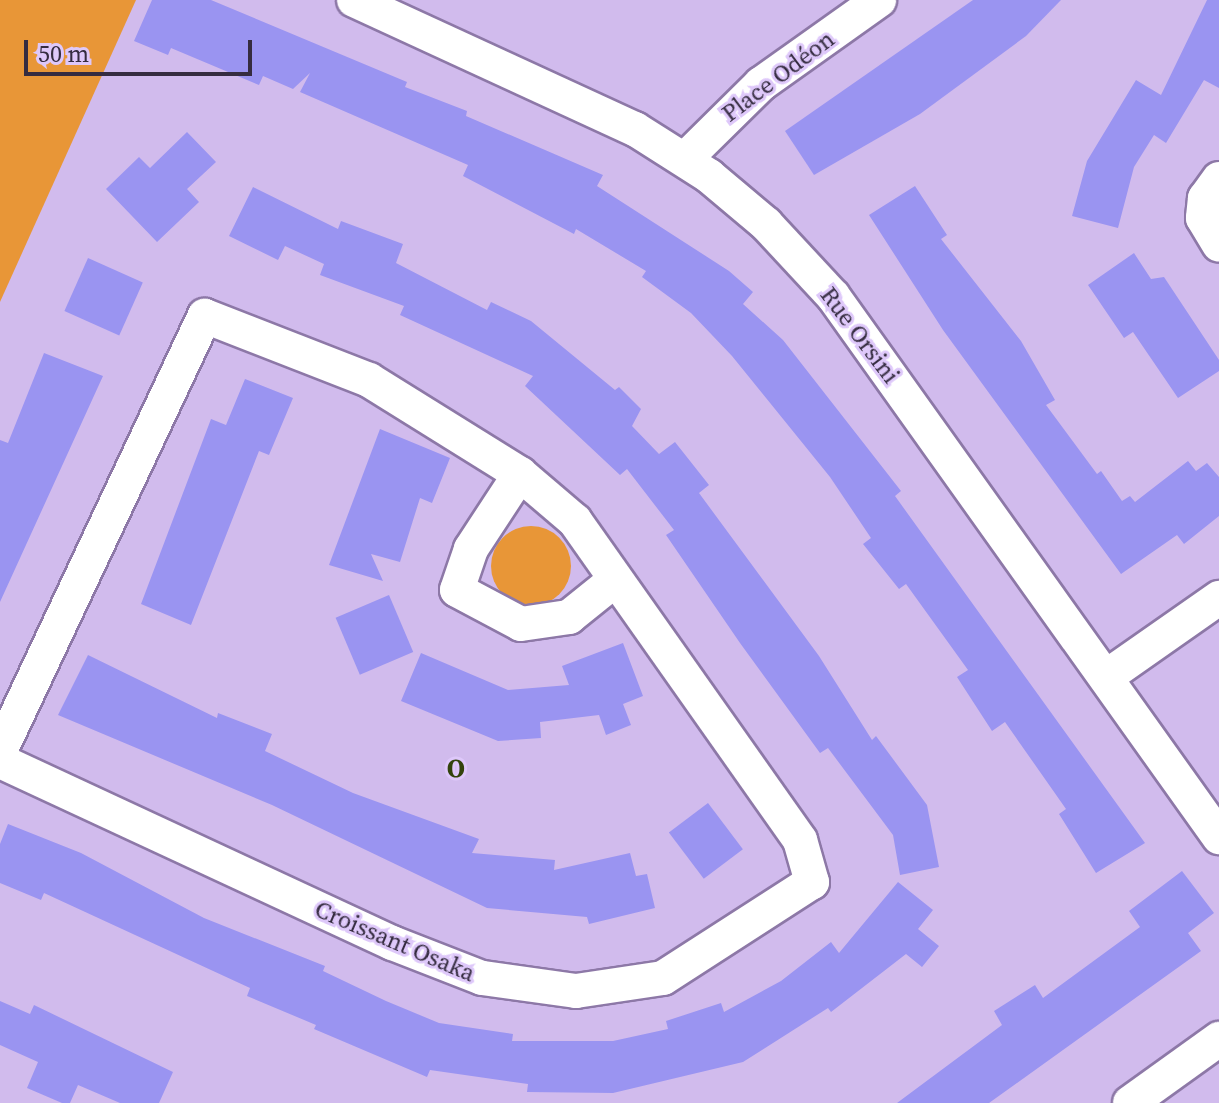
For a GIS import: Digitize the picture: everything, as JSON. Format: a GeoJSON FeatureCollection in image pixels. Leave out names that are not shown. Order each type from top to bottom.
{"type":"FeatureCollection","features":[{"type":"Feature","properties":{"kind":"street","name":"Rue Orsini"},"geometry":{"type":"LineString","coordinates":[[354,0],[591,108],[685,159],[766,224],[833,296],[1219,837]]}},
{"type":"Feature","properties":{"kind":"street","name":"Place Odéon"},"geometry":{"type":"LineString","coordinates":[[685,159],[761,84],[879,0]]}},
{"type":"Feature","properties":{"kind":"street"},"geometry":{"type":"LineString","coordinates":[[1219,179],[1205,198],[1203,218],[1219,245]]}},
{"type":"Feature","properties":{"kind":"street","name":"Croissant Osaka"},"geometry":{"type":"LineString","coordinates":[[0,751],[205,316],[369,380],[520,474],[575,521],[800,840],[812,882],[663,978],[576,991],[482,978],[0,761]]}},
{"type":"Feature","properties":{"kind":"street"},"geometry":{"type":"LineString","coordinates":[[520,474],[471,549],[457,590],[521,624],[569,617],[615,580]]}},
{"type":"Feature","properties":{"kind":"street"},"geometry":{"type":"LineString","coordinates":[[1106,677],[1219,598]]}},
{"type":"Feature","properties":{"kind":"street"},"geometry":{"type":"LineString","coordinates":[[1130,1103],[1219,1039]]}},
{"type":"Feature","properties":{"kind":"shaded area"},"geometry":{"type":"Polygon","coordinates":[[[0,0],[136,0],[0,302],[0,0]]]}},
{"type":"Feature","properties":{"kind":"shaded area"},"geometry":{"type":"Polygon","coordinates":[[[531,526],[546,529],[559,538],[568,551],[571,566],[568,581],[559,594],[546,603],[531,606],[516,603],[503,594],[494,581],[491,566],[494,551],[503,538],[516,529],[531,526]]]}},
{"type":"Feature","properties":{"kind":"building"},"geometry":{"type":"Polygon","coordinates":[[[152,0],[211,0],[407,82],[405,87],[467,111],[466,116],[603,175],[597,186],[729,271],[753,292],[743,304],[783,340],[901,491],[895,496],[1145,843],[1096,873],[1059,814],[1066,809],[1005,722],[992,731],[957,677],[968,670],[906,584],[899,589],[863,544],[871,538],[830,477],[732,356],[691,313],[642,277],[646,271],[576,229],[574,234],[463,176],[468,165],[300,92],[310,73],[293,89],[263,76],[259,85],[171,48],[168,55],[134,41],[152,0]]]}},
{"type":"Feature","properties":{"kind":"building"},"geometry":{"type":"Polygon","coordinates":[[[973,0],[1061,0],[1026,36],[920,114],[814,175],[785,131],[973,0]]]}},
{"type":"Feature","properties":{"kind":"building"},"geometry":{"type":"Polygon","coordinates":[[[1207,0],[1219,0],[1219,88],[1204,80],[1166,143],[1154,135],[1134,167],[1118,228],[1072,216],[1087,161],[1136,80],[1161,95],[1207,0]]]}},
{"type":"Feature","properties":{"kind":"building"},"geometry":{"type":"Polygon","coordinates":[[[187,132],[216,162],[187,189],[199,202],[157,242],[106,189],[139,157],[150,168],[187,132]]]}},
{"type":"Feature","properties":{"kind":"building"},"geometry":{"type":"Polygon","coordinates":[[[915,186],[947,235],[941,239],[1021,341],[1055,400],[1046,405],[1097,474],[1101,471],[1122,501],[1130,496],[1135,502],[1188,461],[1196,471],[1207,463],[1219,477],[1219,516],[1184,544],[1177,535],[1121,574],[943,330],[869,215],[915,186]]]}},
{"type":"Feature","properties":{"kind":"building"},"geometry":{"type":"Polygon","coordinates":[[[253,187],[338,229],[341,221],[403,244],[396,263],[487,310],[491,302],[531,321],[615,390],[619,387],[641,409],[632,426],[659,454],[675,442],[709,485],[699,493],[819,656],[872,740],[876,736],[927,805],[939,867],[900,875],[893,835],[828,748],[820,753],[740,643],[666,535],[674,530],[627,469],[620,475],[525,386],[533,376],[400,315],[404,306],[320,275],[324,264],[285,246],[278,260],[229,236],[253,187]]]}},
{"type":"Feature","properties":{"kind":"building"},"geometry":{"type":"Polygon","coordinates":[[[1134,253],[1151,279],[1164,277],[1219,360],[1219,371],[1178,398],[1133,332],[1124,338],[1088,285],[1134,253]]]}},
{"type":"Feature","properties":{"kind":"building"},"geometry":{"type":"Polygon","coordinates":[[[88,258],[143,282],[119,335],[64,311],[88,258]]]}},
{"type":"Feature","properties":{"kind":"building"},"geometry":{"type":"Polygon","coordinates":[[[44,353],[103,376],[0,602],[0,440],[8,443],[44,353]]]}},
{"type":"Feature","properties":{"kind":"building"},"geometry":{"type":"Polygon","coordinates":[[[245,379],[293,398],[269,455],[259,451],[191,625],[141,604],[211,419],[226,425],[245,379]]]}},
{"type":"Feature","properties":{"kind":"building"},"geometry":{"type":"Polygon","coordinates":[[[380,429],[450,458],[432,503],[420,498],[400,562],[371,554],[383,581],[329,565],[380,429]]]}},
{"type":"Feature","properties":{"kind":"building"},"geometry":{"type":"Polygon","coordinates":[[[389,595],[413,652],[360,675],[336,618],[389,595]]]}},
{"type":"Feature","properties":{"kind":"building"},"geometry":{"type":"Polygon","coordinates":[[[623,643],[643,696],[623,704],[631,725],[606,735],[599,715],[540,722],[541,738],[498,741],[401,701],[421,653],[508,690],[569,685],[562,666],[623,643]]]}},
{"type":"Feature","properties":{"kind":"building"},"geometry":{"type":"Polygon","coordinates":[[[88,655],[217,718],[218,713],[272,734],[265,751],[353,793],[479,839],[472,853],[555,860],[554,870],[630,853],[636,876],[647,874],[655,908],[589,924],[587,917],[487,908],[272,805],[58,715],[88,655]]]}},
{"type":"Feature","properties":{"kind":"building"},"geometry":{"type":"Polygon","coordinates":[[[708,803],[743,849],[704,879],[669,832],[708,803]]]}},
{"type":"Feature","properties":{"kind":"building"},"geometry":{"type":"Polygon","coordinates":[[[8,824],[81,853],[204,918],[325,966],[323,971],[386,1001],[439,1023],[513,1034],[512,1041],[613,1041],[668,1029],[666,1021],[721,1003],[724,1012],[781,981],[831,942],[839,953],[898,882],[933,910],[918,929],[939,946],[922,967],[906,954],[831,1012],[828,1008],[743,1062],[613,1093],[527,1092],[528,1084],[430,1070],[427,1077],[314,1029],[316,1025],[247,996],[250,988],[44,893],[41,900],[0,883],[0,844],[8,824]]]}},
{"type":"Feature","properties":{"kind":"building"},"geometry":{"type":"Polygon","coordinates":[[[1182,871],[1214,913],[1188,933],[1201,951],[989,1103],[897,1103],[1002,1025],[994,1011],[1035,985],[1043,998],[1140,927],[1129,911],[1182,871]]]}},
{"type":"Feature","properties":{"kind":"building"},"geometry":{"type":"Polygon","coordinates":[[[0,1001],[30,1014],[34,1005],[173,1072],[159,1103],[120,1103],[78,1085],[70,1103],[62,1103],[27,1088],[38,1062],[0,1045],[0,1001]]]}},
{"type":"Feature","properties":{"kind":"district","name":"O"},"geometry":{"type":"Point","coordinates":[456,769]}}]}
